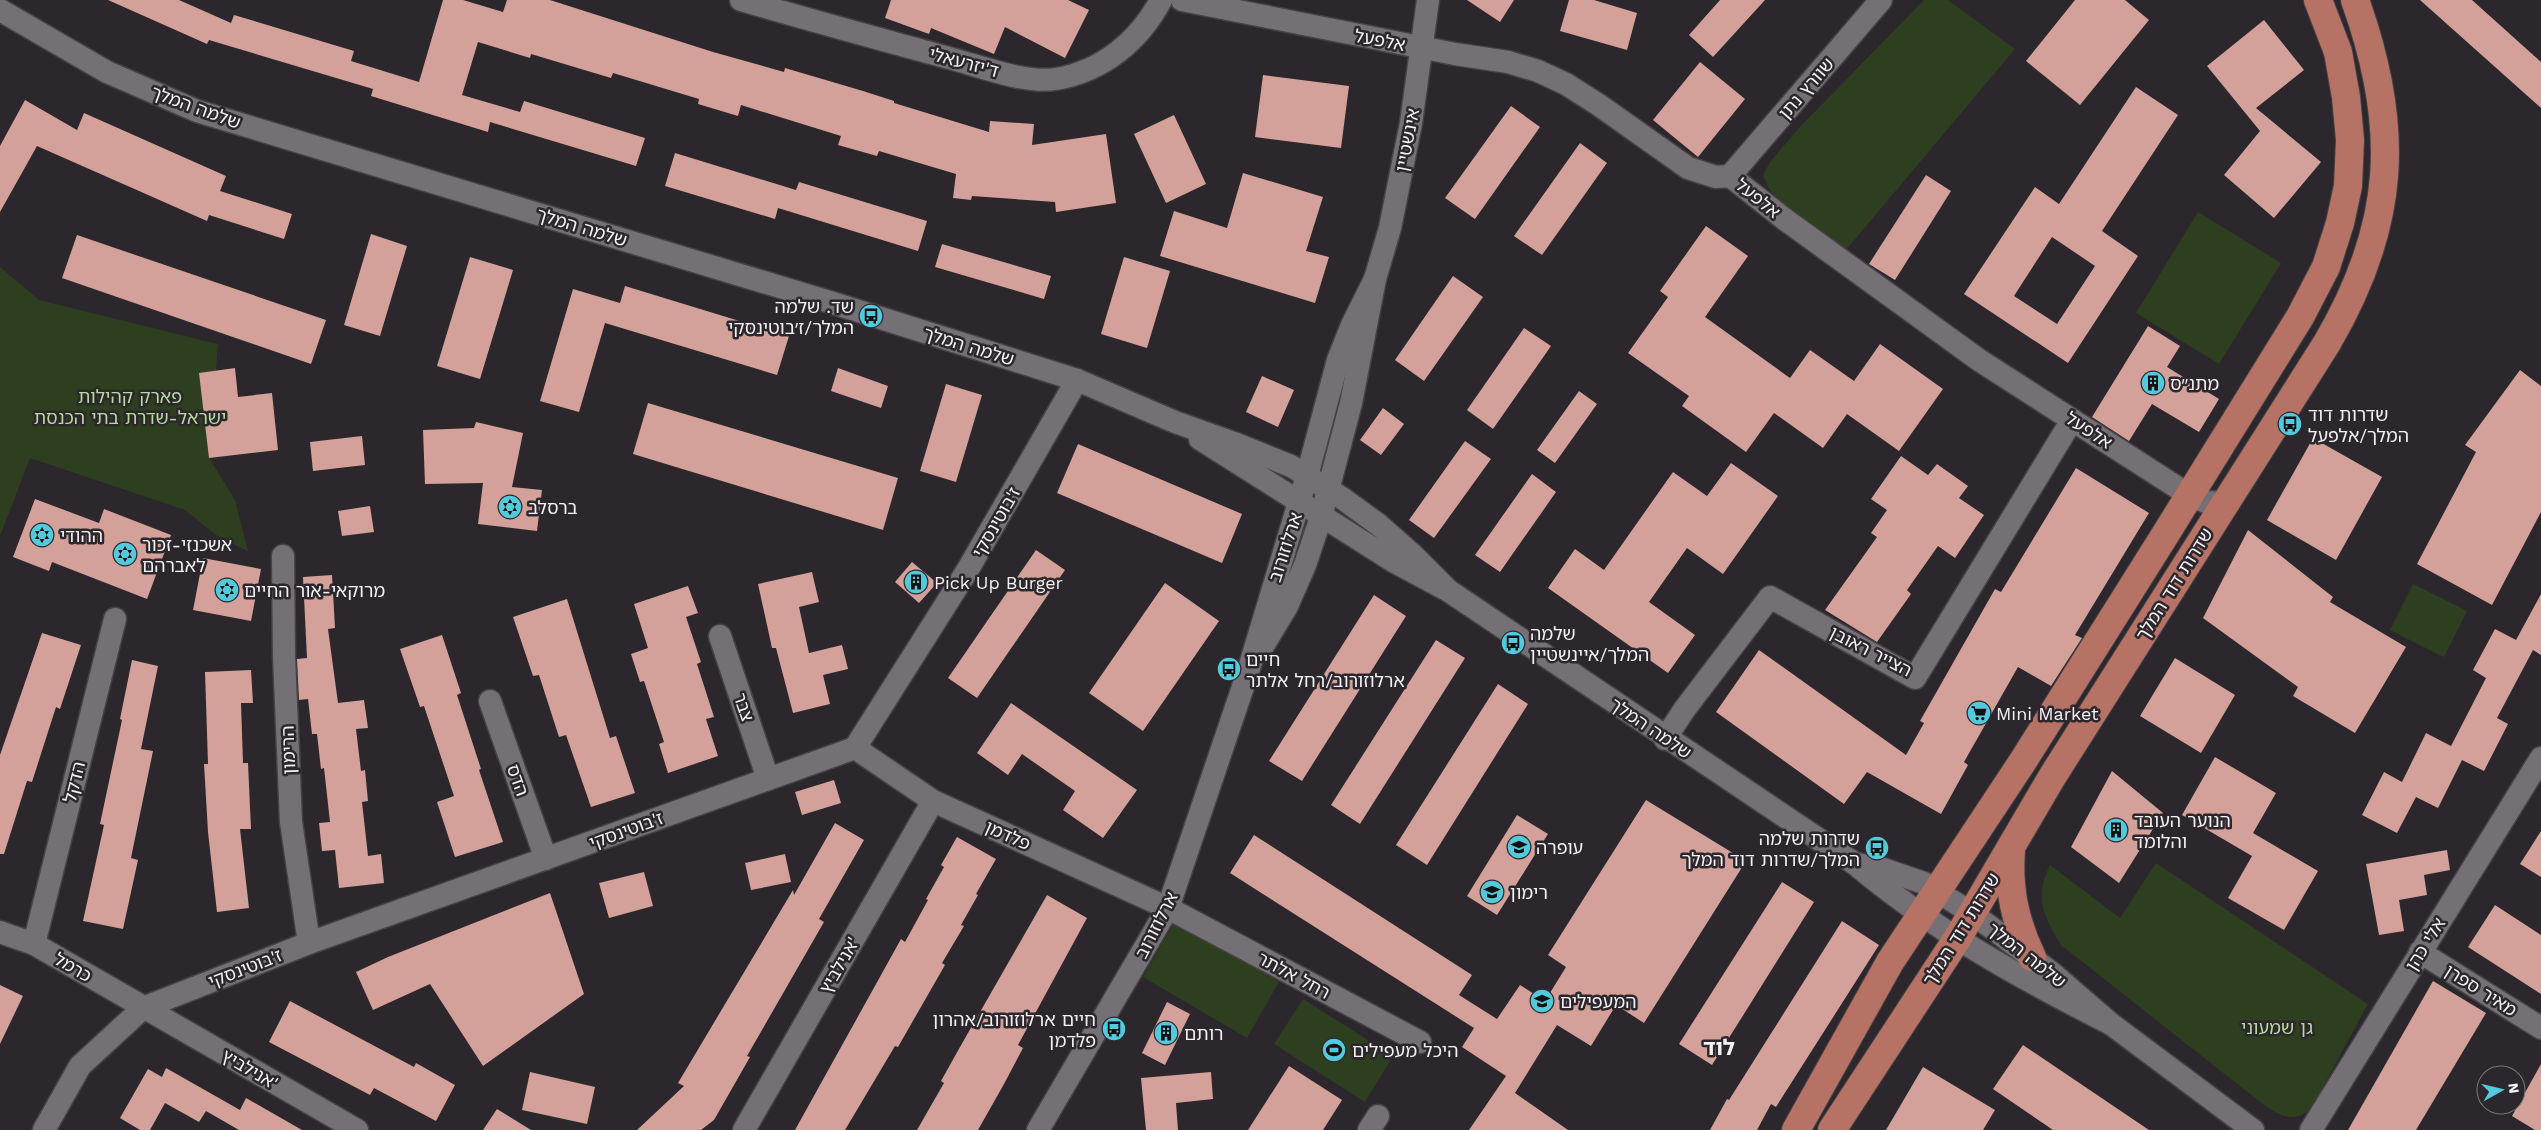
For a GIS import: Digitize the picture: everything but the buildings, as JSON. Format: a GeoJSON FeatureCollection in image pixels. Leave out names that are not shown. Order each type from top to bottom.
{"type":"FeatureCollection","features":[{"type":"Feature","properties":{"kind":"main road","name":"שדרות דוד המלך"},"geometry":{"type":"LineString","coordinates":[[1796,1130],[1876,985],[2028,752],[2189,496],[2300,317],[2326,267],[2340,223],[2348,186],[2350,140],[2346,98],[2338,52],[2318,0]]}},
{"type":"Feature","properties":{"kind":"main road","name":"שדרות דוד המלך"},"geometry":{"type":"LineString","coordinates":[[1832,1130],[1973,914],[2052,777],[2343,315],[2369,255],[2378,225],[2384,185],[2382,116],[2373,59],[2355,0]]}},
{"type":"Feature","properties":{"kind":"main road"},"geometry":{"type":"LineString","coordinates":[[2011,848],[2010,880],[2013,904],[2023,938],[2032,957]]}},
{"type":"Feature","properties":{"kind":"street","name":"ד'יזרעאלי"},"geometry":{"type":"LineString","coordinates":[[741,0],[1006,73],[1054,79],[1076,75],[1112,56],[1131,42],[1150,21],[1161,0]]}},
{"type":"Feature","properties":{"kind":"street","name":"אלפעל"},"geometry":{"type":"LineString","coordinates":[[1182,0],[1422,48],[1508,62],[1538,71],[1566,84],[1688,168],[1716,177],[1730,176],[1783,218],[1979,360],[2189,496],[2206,502],[2226,503]]}},
{"type":"Feature","properties":{"kind":"street","name":"אינשטיין"},"geometry":{"type":"LineString","coordinates":[[1321,517],[1350,403],[1375,279],[1390,228],[1411,123],[1428,0]]}},
{"type":"Feature","properties":{"kind":"street","name":"שוורץ נתן"},"geometry":{"type":"LineString","coordinates":[[1730,176],[1881,0]]}},
{"type":"Feature","properties":{"kind":"street","name":"שלמה המלך"},"geometry":{"type":"LineString","coordinates":[[0,10],[107,72],[197,111],[833,303],[1077,380],[1175,422],[1262,454],[1307,476],[1379,525],[1449,591]]}},
{"type":"Feature","properties":{"kind":"street","name":"אינשטיין"},"geometry":{"type":"LineString","coordinates":[[1307,476],[1338,360],[1352,325],[1375,279]]}},
{"type":"Feature","properties":{"kind":"street","name":"ז'בוטינסקי"},"geometry":{"type":"LineString","coordinates":[[44,1130],[80,1066],[143,1008],[309,943],[855,748],[967,571],[1077,380]]}},
{"type":"Feature","properties":{"kind":"street","name":"הצייר ראובן"},"geometry":{"type":"LineString","coordinates":[[1666,739],[1684,710],[1770,597],[1916,678],[2072,420]]}},
{"type":"Feature","properties":{"kind":"street","name":"שלמה המלך"},"geometry":{"type":"LineString","coordinates":[[1175,422],[1321,517],[1393,561],[1449,591],[1666,739],[1854,863],[1921,915],[1957,939],[2035,985],[2111,1024]]}},
{"type":"Feature","properties":{"kind":"street","name":"ארלוזורוב"},"geometry":{"type":"LineString","coordinates":[[1038,1130],[1168,908],[1247,675],[1307,476]]}},
{"type":"Feature","properties":{"kind":"street","name":"ארלוזורוב"},"geometry":{"type":"LineString","coordinates":[[1247,675],[1296,586],[1321,517]]}},
{"type":"Feature","properties":{"kind":"street","name":"הרימון"},"geometry":{"type":"LineString","coordinates":[[283,556],[284,656],[291,822],[309,943]]}},
{"type":"Feature","properties":{"kind":"street","name":"הדקל"},"geometry":{"type":"LineString","coordinates":[[34,944],[115,619]]}},
{"type":"Feature","properties":{"kind":"street","name":"צבר"},"geometry":{"type":"LineString","coordinates":[[720,636],[768,779]]}},
{"type":"Feature","properties":{"kind":"street","name":"הדס"},"geometry":{"type":"LineString","coordinates":[[490,701],[546,859]]}},
{"type":"Feature","properties":{"kind":"street","name":"פלדמן"},"geometry":{"type":"LineString","coordinates":[[855,748],[933,801],[1168,908]]}},
{"type":"Feature","properties":{"kind":"street","name":"אלי כהן"},"geometry":{"type":"LineString","coordinates":[[2311,1130],[2541,758]]}},
{"type":"Feature","properties":{"kind":"street","name":"אנילביץ'"},"geometry":{"type":"LineString","coordinates":[[744,1130],[933,801]]}},
{"type":"Feature","properties":{"kind":"street","name":"שלמה המלך"},"geometry":{"type":"LineString","coordinates":[[1854,863],[1904,875],[1937,891],[1973,914],[2032,957],[2111,1024],[2253,1130]]}},
{"type":"Feature","properties":{"kind":"street","name":"רחל אלתר"},"geometry":{"type":"LineString","coordinates":[[1168,908],[1420,1042]]}},
{"type":"Feature","properties":{"kind":"street","name":"כרמל"},"geometry":{"type":"LineString","coordinates":[[0,932],[34,944],[143,1008]]}},
{"type":"Feature","properties":{"kind":"street","name":"מאיר ספרן"},"geometry":{"type":"LineString","coordinates":[[2420,952],[2541,1028]]}},
{"type":"Feature","properties":{"kind":"street","name":"אנילביץ'"},"geometry":{"type":"LineString","coordinates":[[143,1008],[357,1130]]}},
{"type":"Feature","properties":{"kind":"green space"},"geometry":{"type":"Polygon","coordinates":[[[1924,0],[1948,0],[2015,49],[1846,250],[1778,199],[1769,189],[1763,175],[1770,162],[1799,128],[1924,0]]]}},
{"type":"Feature","properties":{"kind":"green space"},"geometry":{"type":"Polygon","coordinates":[[[2198,212],[2281,263],[2219,364],[2136,313],[2198,212]]]}},
{"type":"Feature","properties":{"kind":"green space","name":"פארק קהילות ישראל-שדרת בתי הכנסת"},"geometry":{"type":"Polygon","coordinates":[[[0,267],[39,300],[218,344],[209,458],[235,500],[248,551],[220,538],[185,510],[30,458],[0,536],[0,267]]]}},
{"type":"Feature","properties":{"kind":"green space"},"geometry":{"type":"Polygon","coordinates":[[[2413,584],[2467,611],[2444,657],[2390,630],[2413,584]]]}},
{"type":"Feature","properties":{"kind":"green space","name":"גן שמעוני"},"geometry":{"type":"Polygon","coordinates":[[[2156,863],[2368,1004],[2312,1107],[2300,1116],[2288,1117],[2264,1105],[2061,945],[2049,924],[2043,906],[2042,887],[2050,865],[2120,918],[2156,863]]]}},
{"type":"Feature","properties":{"kind":"green space"},"geometry":{"type":"Polygon","coordinates":[[[1175,922],[1279,982],[1247,1038],[1143,977],[1175,922]]]}},
{"type":"Feature","properties":{"kind":"green space","name":"היכל מעפילים"},"geometry":{"type":"Polygon","coordinates":[[[1303,999],[1393,1056],[1365,1102],[1274,1044],[1303,999]]]}},
{"type":"Feature","properties":{"kind":"place","name":"שד. שלמה המלך/ז׳בוטינסקי"},"geometry":{"type":"Point","coordinates":[871,316]}},
{"type":"Feature","properties":{"kind":"place","name":"מתנ״ס"},"geometry":{"type":"Point","coordinates":[2153,383]}},
{"type":"Feature","properties":{"kind":"place","name":"שדרות דוד המלך/אלפעל"},"geometry":{"type":"Point","coordinates":[2290,424]}},
{"type":"Feature","properties":{"kind":"place","name":"ברסלב"},"geometry":{"type":"Point","coordinates":[510,507]}},
{"type":"Feature","properties":{"kind":"place","name":"ההודי"},"geometry":{"type":"Point","coordinates":[42,535]}},
{"type":"Feature","properties":{"kind":"place","name":"אשכנזי-זכור לאברהם"},"geometry":{"type":"Point","coordinates":[125,554]}},
{"type":"Feature","properties":{"kind":"place","name":"Pick Up Burger"},"geometry":{"type":"Point","coordinates":[916,582]}},
{"type":"Feature","properties":{"kind":"place","name":"מרוקאי-אור החיים"},"geometry":{"type":"Point","coordinates":[227,590]}},
{"type":"Feature","properties":{"kind":"place","name":"שלמה המלך/איינשטיין"},"geometry":{"type":"Point","coordinates":[1513,643]}},
{"type":"Feature","properties":{"kind":"place","name":"חיים ארלוזורוב/רחל אלתר"},"geometry":{"type":"Point","coordinates":[1229,669]}},
{"type":"Feature","properties":{"kind":"place","name":"Mini Market"},"geometry":{"type":"Point","coordinates":[1979,713]}},
{"type":"Feature","properties":{"kind":"place","name":"הנוער העובד והלומד"},"geometry":{"type":"Point","coordinates":[2116,830]}},
{"type":"Feature","properties":{"kind":"place","name":"עופרה"},"geometry":{"type":"Point","coordinates":[1519,847]}},
{"type":"Feature","properties":{"kind":"place","name":"שדרות שלמה המלך/שדרות דוד המלך"},"geometry":{"type":"Point","coordinates":[1877,848]}},
{"type":"Feature","properties":{"kind":"place","name":"רימון"},"geometry":{"type":"Point","coordinates":[1492,892]}},
{"type":"Feature","properties":{"kind":"place","name":"המעפילים"},"geometry":{"type":"Point","coordinates":[1542,1001]}},
{"type":"Feature","properties":{"kind":"place","name":"חיים ארלוזורוב/אהרון פלדמן"},"geometry":{"type":"Point","coordinates":[1114,1029]}},
{"type":"Feature","properties":{"kind":"place","name":"רותם"},"geometry":{"type":"Point","coordinates":[1166,1033]}},
{"type":"Feature","properties":{"kind":"place","name":"היכל מעפילים"},"geometry":{"type":"Point","coordinates":[1334,1050]}},
{"type":"Feature","properties":{"kind":"district","name":"לוד"},"geometry":{"type":"Point","coordinates":[1719,1047]}}]}
